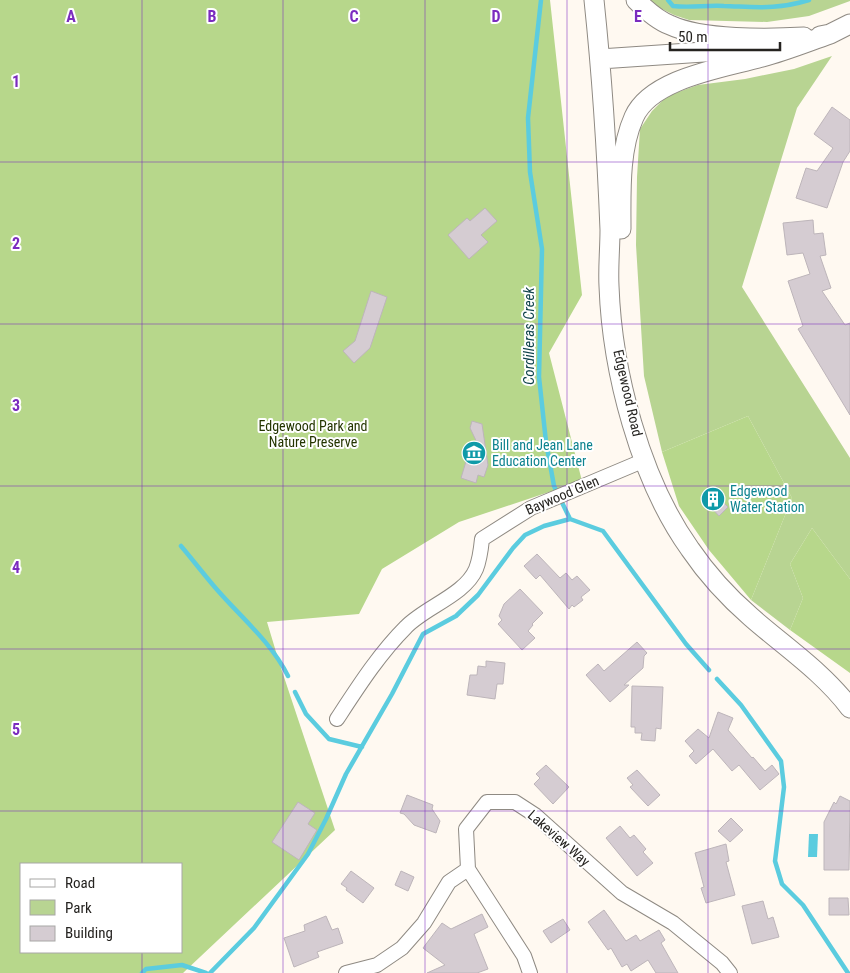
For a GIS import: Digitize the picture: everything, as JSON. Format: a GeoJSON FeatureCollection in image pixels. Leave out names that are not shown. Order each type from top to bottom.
{"type":"FeatureCollection","features":[{"type":"Feature","properties":{"kind":"main road","name":"Edgewood Road"},"geometry":{"type":"LineString","coordinates":[[594,0],[600,59],[610,232],[609,287],[614,336],[621,376],[645,460],[657,492],[672,521],[707,572],[750,616],[823,678],[850,708]]}},
{"type":"Feature","properties":{"kind":"main road"},"geometry":{"type":"LineString","coordinates":[[636,0],[656,18],[670,26],[687,31],[756,38],[830,34]]}},
{"type":"Feature","properties":{"kind":"main road"},"geometry":{"type":"LineString","coordinates":[[621,376],[622,193],[626,148],[635,116],[642,104],[651,95],[674,82],[763,57],[830,34],[850,24]]}},
{"type":"Feature","properties":{"kind":"main road"},"geometry":{"type":"LineString","coordinates":[[600,59],[760,49],[830,34]]}},
{"type":"Feature","properties":{"kind":"street","name":"Baywood Glen"},"geometry":{"type":"LineString","coordinates":[[337,719],[359,685],[400,633],[418,615],[457,591],[470,579],[478,562],[482,539],[531,508],[645,460]]}},
{"type":"Feature","properties":{"kind":"street","name":"Lakeview Way"},"geometry":{"type":"LineString","coordinates":[[530,973],[524,956],[468,869],[466,829],[487,802],[515,802],[535,815],[622,893],[674,923],[730,973]]}},
{"type":"Feature","properties":{"kind":"street"},"geometry":{"type":"LineString","coordinates":[[346,973],[377,965],[402,948],[424,923],[449,882],[468,869]]}},
{"type":"Feature","properties":{"kind":"green space","name":"Edgewood Park and Nature Preserve"},"geometry":{"type":"Polygon","coordinates":[[[0,0],[550,0],[582,295],[549,353],[582,481],[459,522],[382,569],[359,614],[267,622],[335,830],[183,973],[0,973],[0,0]]]}},
{"type":"Feature","properties":{"kind":"green space"},"geometry":{"type":"Polygon","coordinates":[[[650,0],[850,1],[809,16],[767,22],[689,20],[658,7],[650,0]]]}},
{"type":"Feature","properties":{"kind":"green space"},"geometry":{"type":"Polygon","coordinates":[[[832,56],[797,108],[742,287],[850,458],[850,579],[812,528],[790,564],[803,598],[790,630],[751,600],[792,498],[748,416],[662,452],[644,376],[636,245],[640,129],[652,111],[667,96],[698,85],[745,79],[794,69],[832,56]]]}},
{"type":"Feature","properties":{"kind":"green space"},"geometry":{"type":"Polygon","coordinates":[[[748,416],[792,498],[751,600],[709,550],[679,506],[662,452],[748,416]]]}},
{"type":"Feature","properties":{"kind":"green space"},"geometry":{"type":"Polygon","coordinates":[[[812,528],[850,579],[850,673],[790,630],[803,598],[790,564],[812,528]]]}},
{"type":"Feature","properties":{"kind":"water"},"geometry":{"type":"Polygon","coordinates":[[[809,834],[818,834],[817,857],[808,857],[809,834]]]}},
{"type":"Feature","properties":{"kind":"building"},"geometry":{"type":"Polygon","coordinates":[[[832,107],[850,120],[850,151],[843,162],[827,208],[796,198],[806,168],[817,171],[833,148],[814,134],[832,107]]]}},
{"type":"Feature","properties":{"kind":"building"},"geometry":{"type":"Polygon","coordinates":[[[485,208],[497,221],[481,235],[488,242],[469,259],[448,235],[467,218],[470,221],[485,208]]]}},
{"type":"Feature","properties":{"kind":"building"},"geometry":{"type":"Polygon","coordinates":[[[813,220],[814,234],[823,233],[826,255],[820,256],[831,288],[822,291],[845,325],[850,323],[850,415],[798,329],[803,326],[788,281],[810,274],[803,253],[787,255],[783,223],[813,220]]]}},
{"type":"Feature","properties":{"kind":"building"},"geometry":{"type":"Polygon","coordinates":[[[371,291],[387,297],[370,348],[354,363],[343,351],[355,341],[371,291]]]}},
{"type":"Feature","properties":{"kind":"building","name":"Bill and Jean Lane Education Center"},"geometry":{"type":"Polygon","coordinates":[[[472,421],[482,424],[488,465],[484,477],[478,475],[476,483],[461,478],[470,448],[481,451],[470,428],[472,421]]]}},
{"type":"Feature","properties":{"kind":"building","name":"Edgewood Water Station"},"geometry":{"type":"Polygon","coordinates":[[[717,496],[728,507],[719,516],[709,505],[717,496]]]}},
{"type":"Feature","properties":{"kind":"building"},"geometry":{"type":"Polygon","coordinates":[[[537,554],[560,578],[566,573],[572,580],[577,576],[590,590],[581,597],[583,600],[574,607],[572,605],[569,609],[540,575],[536,579],[524,566],[537,554]]]}},
{"type":"Feature","properties":{"kind":"building"},"geometry":{"type":"Polygon","coordinates":[[[520,589],[543,613],[528,631],[535,638],[522,650],[498,624],[502,620],[499,616],[504,604],[520,589]]]}},
{"type":"Feature","properties":{"kind":"building"},"geometry":{"type":"Polygon","coordinates":[[[637,642],[647,653],[644,656],[643,668],[624,685],[629,685],[610,702],[586,675],[598,664],[604,671],[637,642]]]}},
{"type":"Feature","properties":{"kind":"building"},"geometry":{"type":"Polygon","coordinates":[[[486,661],[505,663],[503,684],[497,684],[495,699],[467,695],[470,675],[477,675],[478,666],[486,667],[486,661]]]}},
{"type":"Feature","properties":{"kind":"building"},"geometry":{"type":"Polygon","coordinates":[[[632,686],[663,687],[661,729],[656,728],[655,741],[641,740],[642,733],[635,733],[635,727],[631,727],[632,686]]]}},
{"type":"Feature","properties":{"kind":"building"},"geometry":{"type":"Polygon","coordinates":[[[718,712],[733,718],[728,730],[752,758],[765,771],[772,765],[779,774],[760,790],[739,765],[732,771],[713,749],[696,764],[689,756],[694,751],[685,741],[698,729],[709,738],[718,712]]]}},
{"type":"Feature","properties":{"kind":"building"},"geometry":{"type":"Polygon","coordinates":[[[546,765],[569,787],[553,804],[534,784],[540,778],[536,774],[546,765]]]}},
{"type":"Feature","properties":{"kind":"building"},"geometry":{"type":"Polygon","coordinates":[[[637,770],[660,795],[648,806],[630,787],[633,785],[627,778],[637,770]]]}},
{"type":"Feature","properties":{"kind":"building"},"geometry":{"type":"Polygon","coordinates":[[[407,795],[433,805],[432,809],[440,821],[436,833],[414,825],[404,814],[400,813],[407,795]]]}},
{"type":"Feature","properties":{"kind":"building"},"geometry":{"type":"Polygon","coordinates":[[[840,796],[850,801],[849,870],[824,870],[824,822],[834,802],[836,804],[840,796]]]}},
{"type":"Feature","properties":{"kind":"building"},"geometry":{"type":"Polygon","coordinates":[[[298,802],[315,813],[308,824],[317,830],[299,860],[272,842],[298,802]]]}},
{"type":"Feature","properties":{"kind":"building"},"geometry":{"type":"Polygon","coordinates":[[[731,818],[743,830],[730,842],[718,831],[731,818]]]}},
{"type":"Feature","properties":{"kind":"building"},"geometry":{"type":"Polygon","coordinates":[[[620,826],[630,838],[634,835],[646,849],[643,852],[653,863],[637,876],[606,838],[620,826]]]}},
{"type":"Feature","properties":{"kind":"building"},"geometry":{"type":"Polygon","coordinates":[[[726,844],[729,861],[726,862],[735,895],[706,903],[701,888],[704,887],[695,853],[726,844]]]}},
{"type":"Feature","properties":{"kind":"building"},"geometry":{"type":"Polygon","coordinates":[[[351,871],[374,888],[363,903],[341,884],[351,871]]]}},
{"type":"Feature","properties":{"kind":"building"},"geometry":{"type":"Polygon","coordinates":[[[401,871],[414,877],[408,891],[395,885],[401,871]]]}},
{"type":"Feature","properties":{"kind":"building"},"geometry":{"type":"Polygon","coordinates":[[[829,898],[848,898],[849,915],[829,915],[829,898]]]}},
{"type":"Feature","properties":{"kind":"building"},"geometry":{"type":"Polygon","coordinates":[[[763,901],[768,919],[773,917],[779,937],[752,944],[742,906],[763,901]]]}},
{"type":"Feature","properties":{"kind":"building"},"geometry":{"type":"Polygon","coordinates":[[[604,910],[626,941],[636,935],[640,941],[659,930],[665,940],[661,943],[678,973],[656,973],[648,960],[631,971],[627,964],[622,967],[611,948],[608,950],[588,922],[604,910]]]}},
{"type":"Feature","properties":{"kind":"building"},"geometry":{"type":"Polygon","coordinates":[[[482,914],[488,927],[474,934],[488,969],[477,973],[427,973],[445,965],[423,948],[442,923],[451,929],[482,914]]]}},
{"type":"Feature","properties":{"kind":"building"},"geometry":{"type":"Polygon","coordinates":[[[326,916],[332,930],[338,928],[343,943],[317,952],[319,957],[294,967],[284,938],[305,931],[304,925],[326,916]]]}},
{"type":"Feature","properties":{"kind":"building"},"geometry":{"type":"Polygon","coordinates":[[[563,919],[570,930],[551,943],[543,931],[563,919]]]}},
{"type":"Feature","properties":{"kind":"waterway","name":"Cordilleras Creek"},"geometry":{"type":"LineString","coordinates":[[541,0],[528,118],[530,172],[542,249],[539,377],[546,442],[554,486],[570,519],[603,531],[686,644],[709,670]]}},
{"type":"Feature","properties":{"kind":"waterway"},"geometry":{"type":"LineString","coordinates":[[668,0],[673,6],[679,7],[776,7],[809,0]]}},
{"type":"Feature","properties":{"kind":"waterway"},"geometry":{"type":"LineString","coordinates":[[210,973],[254,928],[308,854],[346,774],[392,694],[423,634],[456,616],[478,595],[525,535],[544,526],[570,519]]}},
{"type":"Feature","properties":{"kind":"waterway"},"geometry":{"type":"LineString","coordinates":[[181,546],[223,596],[263,639],[288,676]]}},
{"type":"Feature","properties":{"kind":"waterway","name":"Cordilleras Creek"},"geometry":{"type":"LineString","coordinates":[[717,679],[741,705],[781,761],[784,787],[775,861],[782,884],[803,905],[848,973]]}},
{"type":"Feature","properties":{"kind":"waterway"},"geometry":{"type":"LineString","coordinates":[[295,692],[306,714],[329,739],[362,747]]}},
{"type":"Feature","properties":{"kind":"waterway"},"geometry":{"type":"LineString","coordinates":[[142,973],[146,969],[182,965],[206,973]]}},
{"type":"Feature","properties":{"kind":"place","name":"Bill and Jean Lane Education Center"},"geometry":{"type":"Point","coordinates":[474,453]}},
{"type":"Feature","properties":{"kind":"place","name":"Edgewood Water Station"},"geometry":{"type":"Point","coordinates":[713,499]}}]}
